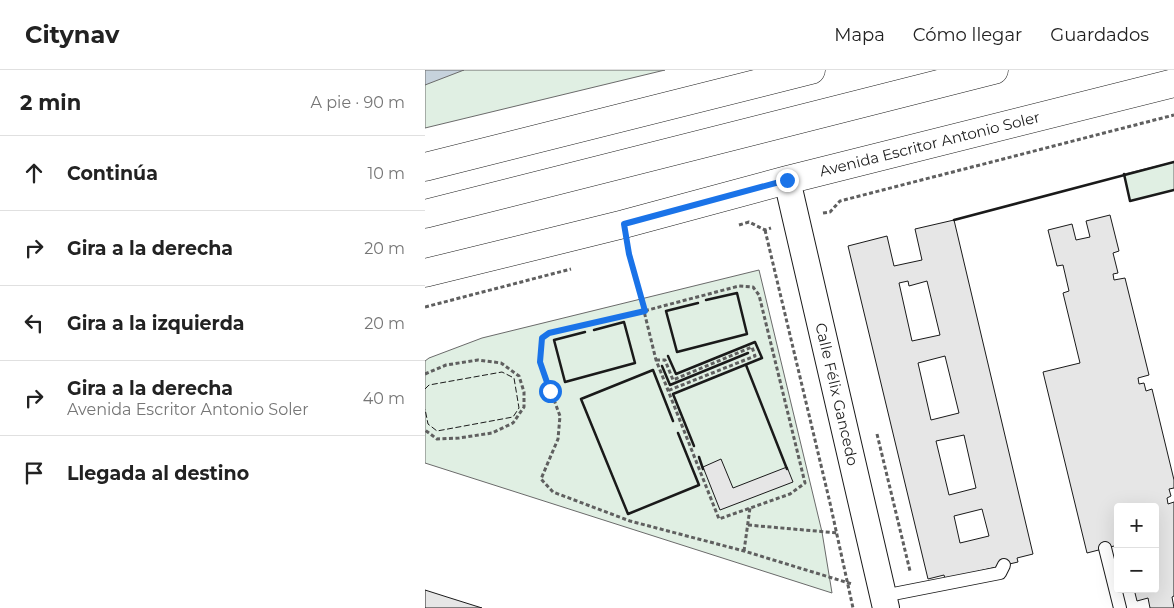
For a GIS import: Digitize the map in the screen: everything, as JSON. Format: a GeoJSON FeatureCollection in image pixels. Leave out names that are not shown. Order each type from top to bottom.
{"type":"FeatureCollection","features":[{"type":"Feature","properties":{"kind":"street"},"geometry":{"type":"LineString","coordinates":[[425,167],[811,70]]}},
{"type":"Feature","properties":{"kind":"street"},"geometry":{"type":"LineString","coordinates":[[425,214],[995,70]]}},
{"type":"Feature","properties":{"kind":"street","name":"Avenida Escritor Antonio Soler"},"geometry":{"type":"LineString","coordinates":[[425,272],[624,224],[787,180],[1174,83]]}},
{"type":"Feature","properties":{"kind":"street","name":"Calle Félix Gancedo"},"geometry":{"type":"LineString","coordinates":[[787,180],[884,598]]}},
{"type":"Feature","properties":{"kind":"lane"},"geometry":{"type":"LineString","coordinates":[[1105,548],[1120,608]]}},
{"type":"Feature","properties":{"kind":"lane"},"geometry":{"type":"LineString","coordinates":[[884,598],[1000,573],[1004,565]]}},
{"type":"Feature","properties":{"kind":"path"},"geometry":{"type":"LineString","coordinates":[[624,224],[629,254],[645,311],[656,360],[719,519],[789,494],[805,483],[759,295],[753,287],[739,286],[645,311],[549,333],[542,338],[540,362],[560,416],[558,439],[541,480],[553,492],[630,521],[744,551],[847,583],[884,598]]}},
{"type":"Feature","properties":{"kind":"path"},"geometry":{"type":"LineString","coordinates":[[765,230],[853,608]]}},
{"type":"Feature","properties":{"kind":"path"},"geometry":{"type":"LineString","coordinates":[[656,360],[665,360],[673,380],[752,347],[755,356],[667,391]]}},
{"type":"Feature","properties":{"kind":"path"},"geometry":{"type":"LineString","coordinates":[[425,374],[446,365],[478,360],[501,363],[519,376],[524,392],[524,407],[513,423],[491,433],[437,439],[425,430]]}},
{"type":"Feature","properties":{"kind":"path"},"geometry":{"type":"LineString","coordinates":[[744,551],[751,508]]}},
{"type":"Feature","properties":{"kind":"path"},"geometry":{"type":"LineString","coordinates":[[748,525],[837,533],[868,532]]}},
{"type":"Feature","properties":{"kind":"green space"},"geometry":{"type":"Polygon","coordinates":[[[425,70],[665,70],[425,128],[425,70]]]}},
{"type":"Feature","properties":{"kind":"green space"},"geometry":{"type":"Polygon","coordinates":[[[1174,162],[1174,190],[1130,201],[1124,174],[1174,162]]]}},
{"type":"Feature","properties":{"kind":"green space"},"geometry":{"type":"Polygon","coordinates":[[[759,270],[822,532],[832,593],[425,463],[425,361],[429,358],[482,338],[759,270]]]}},
{"type":"Feature","properties":{"kind":"shaded area"},"geometry":{"type":"Polygon","coordinates":[[[425,70],[464,70],[425,85],[425,70]]]}},
{"type":"Feature","properties":{"kind":"building"},"geometry":{"type":"Polygon","coordinates":[[[1110,215],[1119,251],[1113,253],[1118,273],[1113,274],[1114,280],[1125,278],[1149,375],[1138,378],[1139,384],[1144,383],[1146,391],[1152,389],[1174,480],[1174,488],[1169,489],[1171,496],[1167,498],[1168,504],[1174,502],[1174,596],[1172,597],[1174,608],[1150,608],[1148,598],[1137,601],[1135,593],[1159,593],[1159,503],[1114,503],[1114,546],[1087,553],[1043,372],[1080,363],[1063,293],[1069,291],[1063,265],[1057,266],[1048,230],[1072,224],[1076,240],[1090,237],[1086,221],[1110,215]]]}},
{"type":"Feature","properties":{"kind":"building"},"geometry":{"type":"Polygon","coordinates":[[[954,220],[1033,554],[1017,558],[1018,562],[945,579],[944,575],[928,579],[848,246],[887,236],[894,266],[922,260],[915,229],[954,220]],[[908,281],[899,283],[912,341],[940,335],[927,281],[909,286],[908,281]],[[945,356],[918,363],[931,420],[959,413],[945,356]],[[964,435],[936,441],[949,495],[976,488],[964,435]],[[982,509],[954,516],[960,543],[989,536],[982,509]]]}},
{"type":"Feature","properties":{"kind":"building"},"geometry":{"type":"Polygon","coordinates":[[[721,459],[733,488],[787,467],[793,482],[720,510],[703,467],[721,459]]]}},
{"type":"Feature","properties":{"kind":"building"},"geometry":{"type":"Polygon","coordinates":[[[425,590],[447,597],[482,608],[425,608],[425,590]]]}},
{"type":"Feature","properties":{"kind":"fence"},"geometry":{"type":"LineString","coordinates":[[425,389],[429,385],[502,372],[514,378],[519,408],[513,417],[437,431],[428,424],[425,409]]}},
{"type":"Feature","properties":{"kind":"wall"},"geometry":{"type":"LineString","coordinates":[[954,220],[1174,162]]}},
{"type":"Feature","properties":{"kind":"wall"},"geometry":{"type":"LineString","coordinates":[[1124,174],[1130,201],[1174,190]]}},
{"type":"Feature","properties":{"kind":"wall"},"geometry":{"type":"LineString","coordinates":[[698,303],[666,311],[677,352],[747,334],[737,293],[706,300]]}},
{"type":"Feature","properties":{"kind":"wall"},"geometry":{"type":"LineString","coordinates":[[585,332],[554,340],[565,382],[635,363],[624,322],[594,330]]}},
{"type":"Feature","properties":{"kind":"wall"},"geometry":{"type":"LineString","coordinates":[[668,356],[676,374],[755,342],[762,358],[673,394],[694,446]]}},
{"type":"Feature","properties":{"kind":"wall"},"geometry":{"type":"LineString","coordinates":[[662,366],[670,385],[748,353]]}},
{"type":"Feature","properties":{"kind":"wall"},"geometry":{"type":"LineString","coordinates":[[746,365],[787,469]]}},
{"type":"Feature","properties":{"kind":"wall"},"geometry":{"type":"LineString","coordinates":[[673,421],[653,370],[581,399],[628,514],[699,485],[678,433]]}},
{"type":"Feature","properties":{"kind":"wall"},"geometry":{"type":"LineString","coordinates":[[699,457],[703,469]]}},
{"type":"Feature","properties":{"kind":"route"},"geometry":{"type":"LineString","coordinates":[[550,391],[540,362],[542,338],[549,333],[645,311],[629,254],[624,224],[787,180]]}}]}
